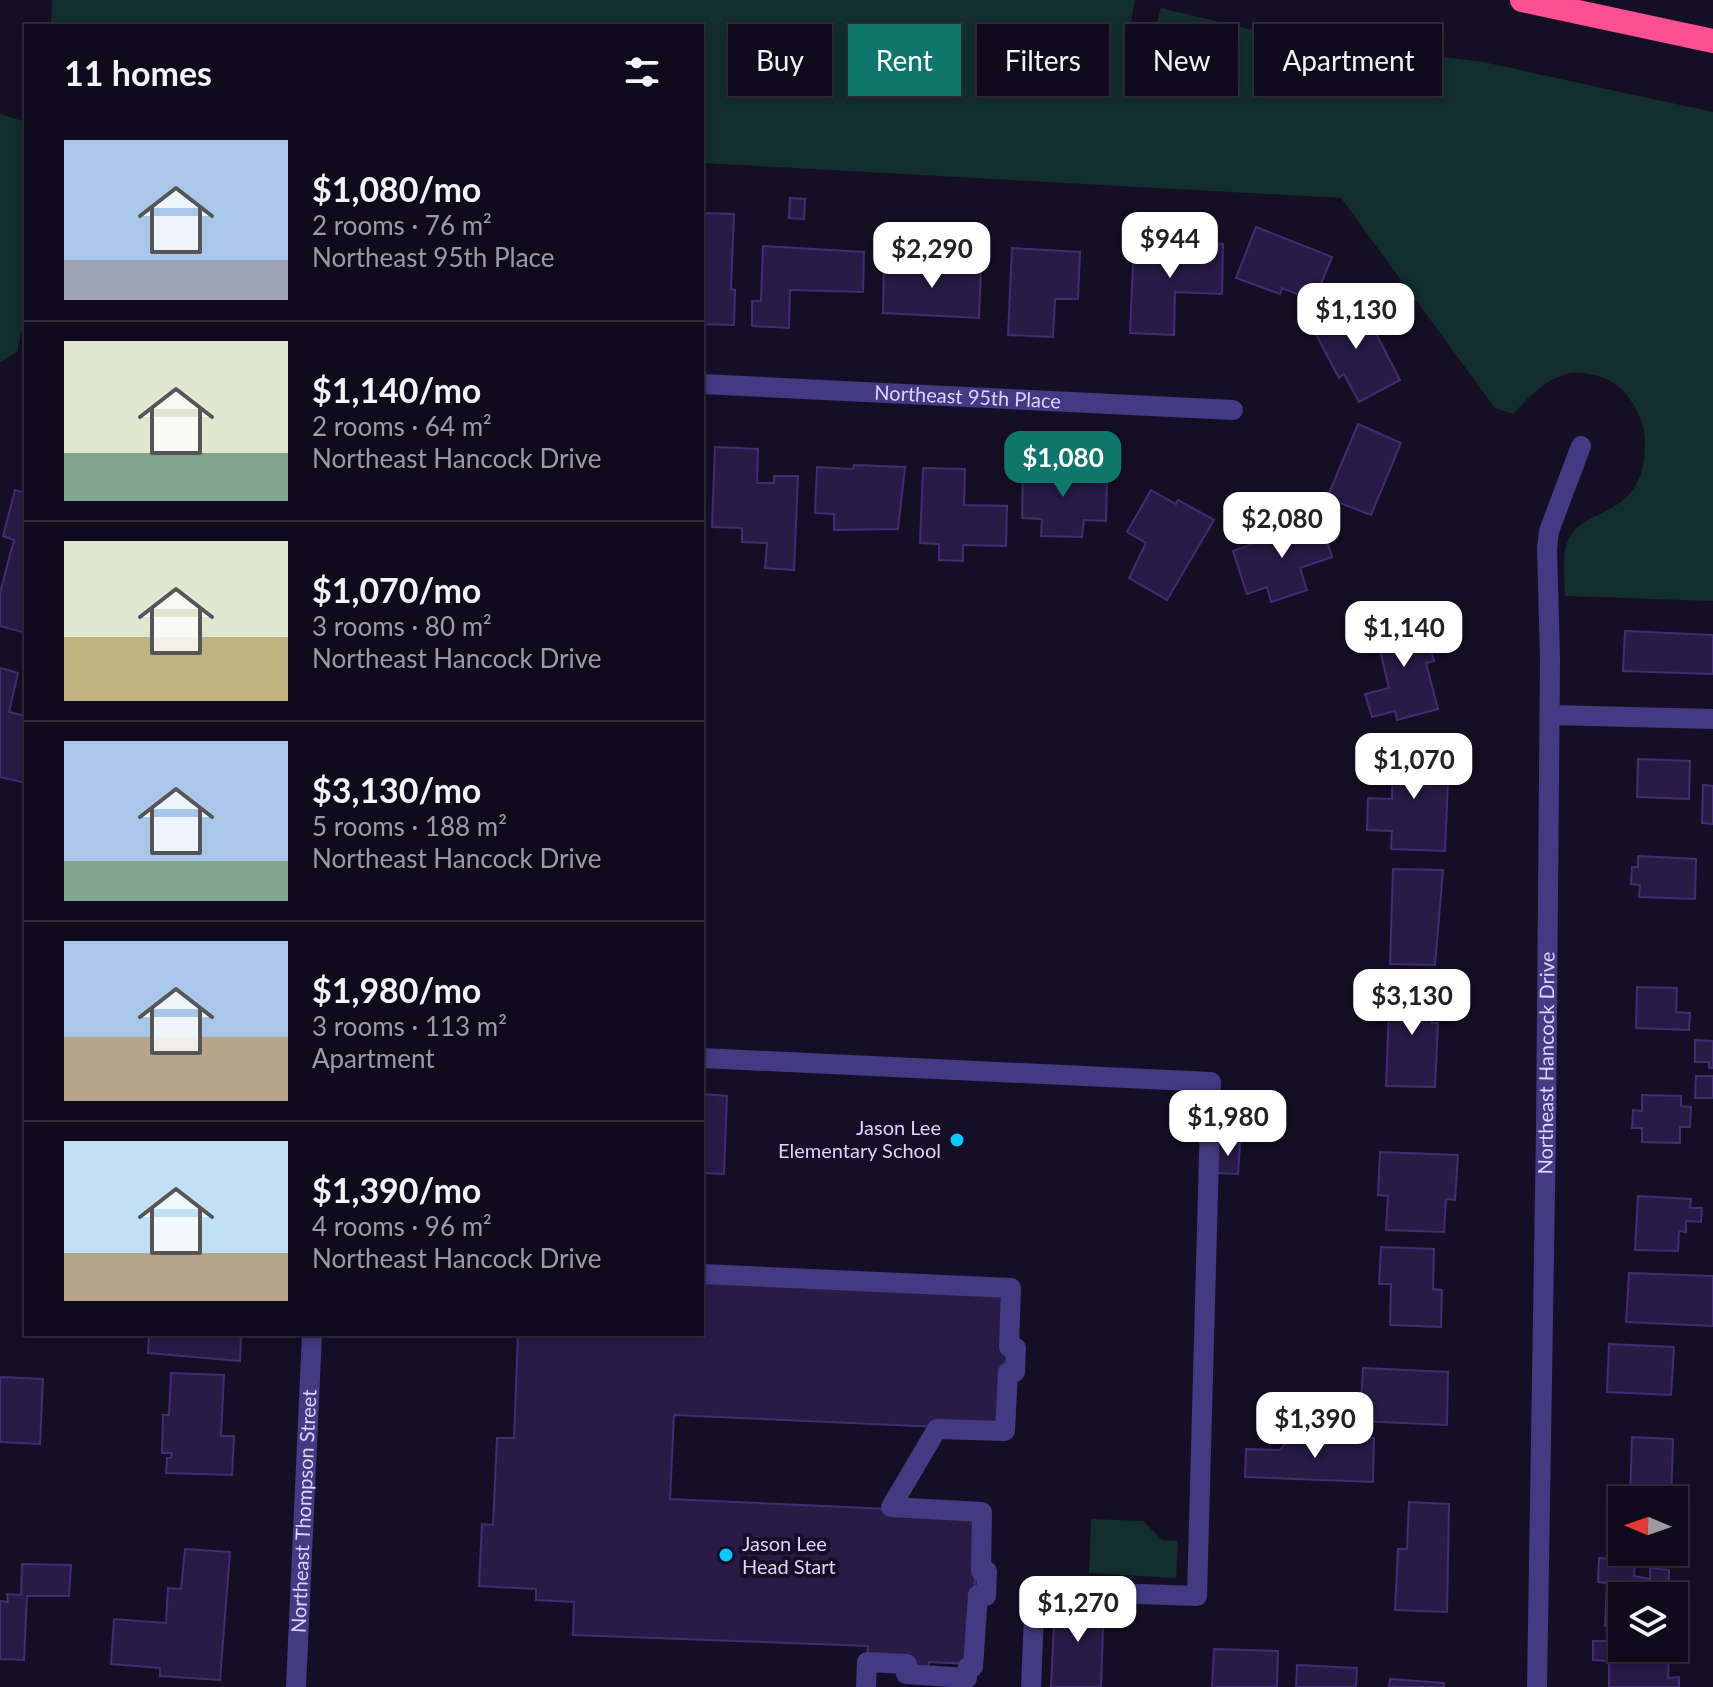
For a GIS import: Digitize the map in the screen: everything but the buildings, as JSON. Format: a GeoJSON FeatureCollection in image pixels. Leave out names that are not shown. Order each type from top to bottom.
{"type":"FeatureCollection","features":[{"type":"Feature","properties":{"kind":"highway"},"geometry":{"type":"LineString","coordinates":[[1522,0],[1713,41]]}},
{"type":"Feature","properties":{"kind":"street","name":"Northeast 95th Place"},"geometry":{"type":"LineString","coordinates":[[704,384],[1233,410]]}},
{"type":"Feature","properties":{"kind":"street","name":"Northeast Hancock Drive"},"geometry":{"type":"LineString","coordinates":[[1537,1687],[1550,715],[1548,540],[1581,446]]}},
{"type":"Feature","properties":{"kind":"street"},"geometry":{"type":"LineString","coordinates":[[1550,715],[1713,719]]}},
{"type":"Feature","properties":{"kind":"street"},"geometry":{"type":"LineString","coordinates":[[704,1058],[1211,1082],[1197,1596],[1078,1592],[1078,1599],[1047,1598],[1046,1593],[1035,1593],[1031,1687]]}},
{"type":"Feature","properties":{"kind":"street"},"geometry":{"type":"LineString","coordinates":[[704,1274],[1011,1288],[1009,1347],[1016,1348],[1015,1372],[1008,1372],[1005,1431],[937,1429],[891,1507],[982,1512],[981,1571],[987,1571],[986,1596],[978,1595],[973,1667],[968,1667],[967,1678],[917,1676],[906,1674],[907,1664],[867,1662],[866,1687]]}},
{"type":"Feature","properties":{"kind":"street","name":"Northeast Thompson Street"},"geometry":{"type":"LineString","coordinates":[[296,1687],[312,1336]]}},
{"type":"Feature","properties":{"kind":"green space"},"geometry":{"type":"Polygon","coordinates":[[[52,0],[1135,0],[1131,21],[1146,24],[1125,24],[1125,96],[1238,96],[1238,26],[1254,30],[1254,96],[1442,96],[1442,57],[1483,62],[1713,112],[1713,601],[1565,596],[1565,552],[1573,532],[1584,522],[1624,499],[1635,487],[1642,468],[1645,441],[1633,404],[1619,387],[1608,380],[1587,373],[1573,373],[1543,385],[1513,414],[1495,408],[1341,198],[704,163],[704,24],[51,24],[52,0]]]}},
{"type":"Feature","properties":{"kind":"green space"},"geometry":{"type":"Polygon","coordinates":[[[1161,8],[1228,24],[1157,24],[1161,8]]]}},
{"type":"Feature","properties":{"kind":"green space"},"geometry":{"type":"Polygon","coordinates":[[[0,114],[24,121],[24,319],[17,352],[0,362],[0,114]]]}},
{"type":"Feature","properties":{"kind":"green space"},"geometry":{"type":"Polygon","coordinates":[[[1091,1519],[1143,1521],[1162,1540],[1178,1541],[1176,1578],[1089,1573],[1091,1519]]]}},
{"type":"Feature","properties":{"kind":"place","name":"Jason Lee Elementary School"},"geometry":{"type":"Point","coordinates":[957,1140]}},
{"type":"Feature","properties":{"kind":"place","name":"Jason Lee Head Start"},"geometry":{"type":"Point","coordinates":[726,1555]}}]}
